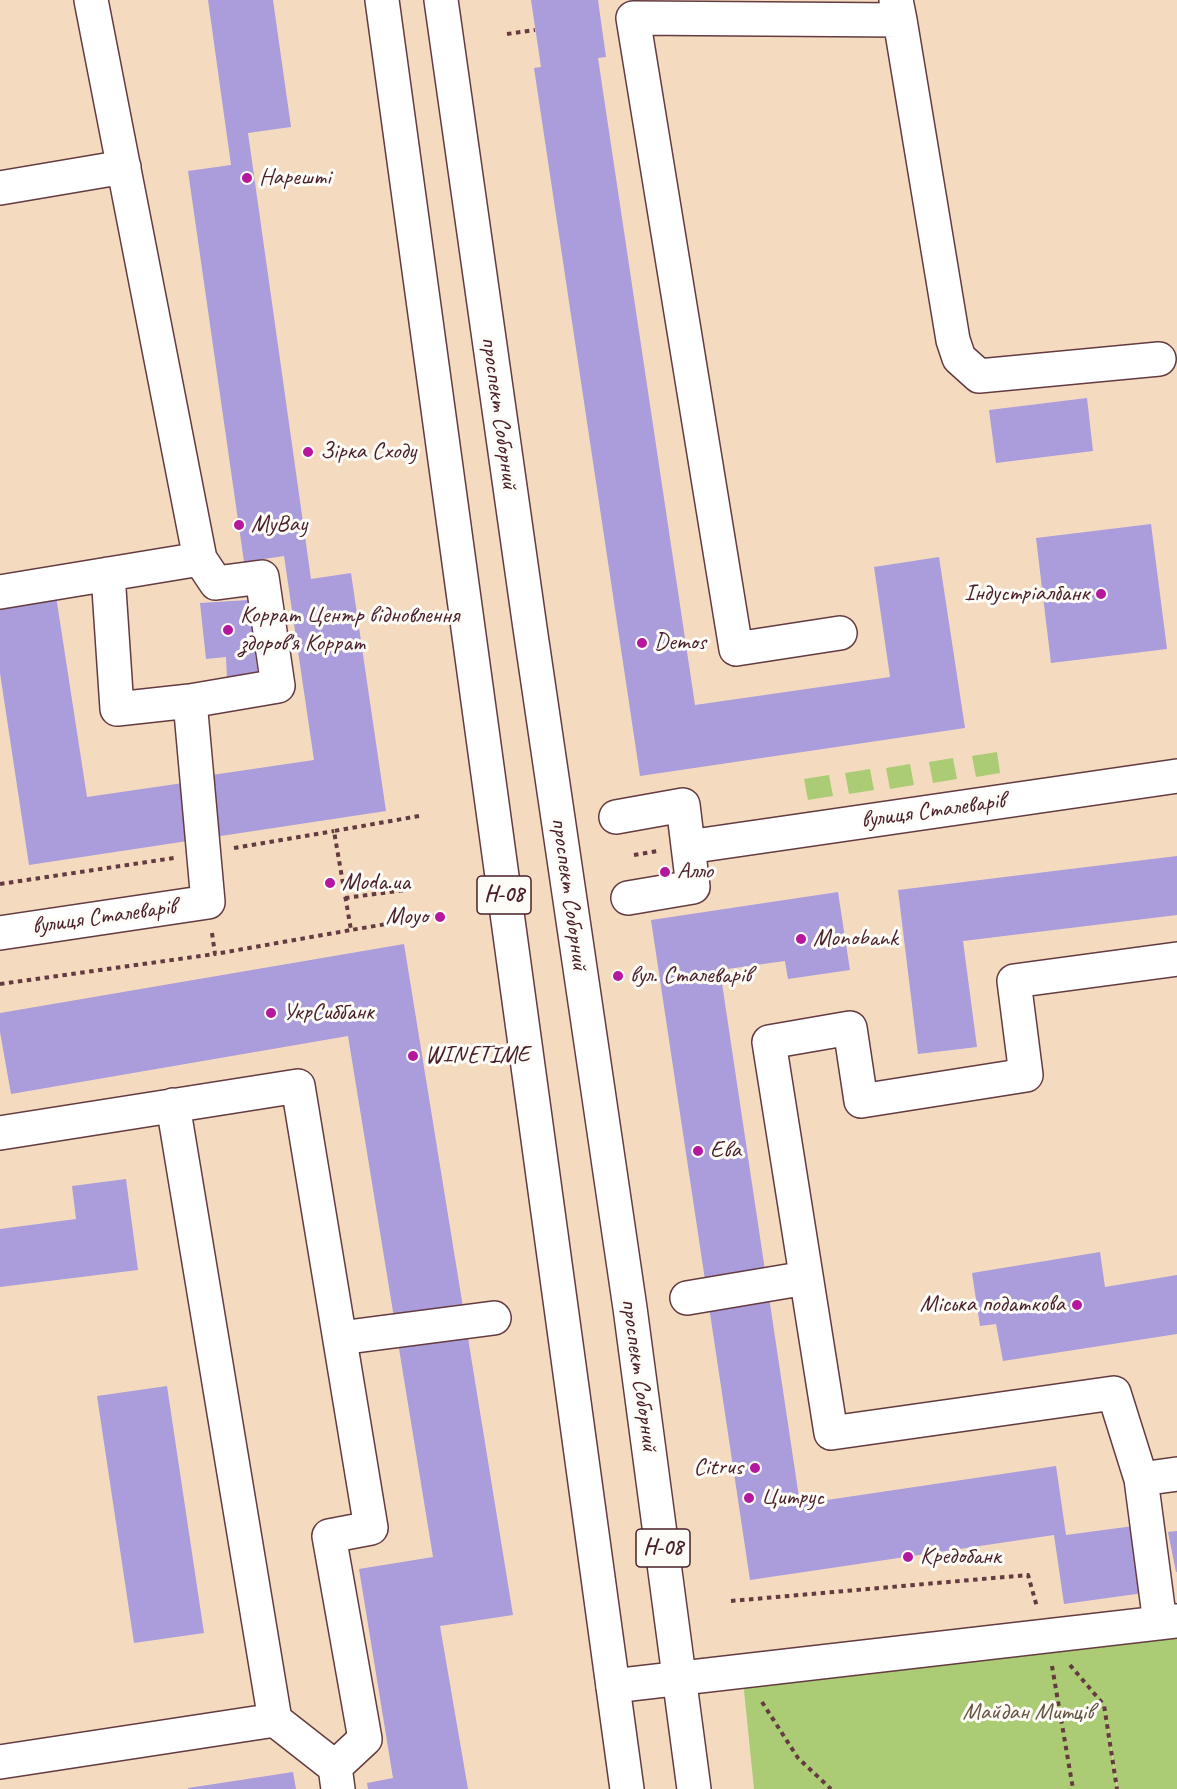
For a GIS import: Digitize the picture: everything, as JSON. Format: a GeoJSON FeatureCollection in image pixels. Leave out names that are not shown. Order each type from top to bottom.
{"type":"FeatureCollection","features":[{"type":"Feature","properties":{"kind":"main road"},"geometry":{"type":"LineString","coordinates":[[91,0],[200,559],[216,583],[262,576],[278,686],[117,709],[108,574]]}},
{"type":"Feature","properties":{"kind":"main road","name":"Н-08"},"geometry":{"type":"LineString","coordinates":[[382,0],[627,1789]]}},
{"type":"Feature","properties":{"kind":"main road","name":"проспект Соборний"},"geometry":{"type":"LineString","coordinates":[[441,0],[528,616],[625,1272],[694,1789]]}},
{"type":"Feature","properties":{"kind":"main road"},"geometry":{"type":"LineString","coordinates":[[840,633],[736,649],[633,18],[898,10],[953,339],[959,358],[979,376],[1159,359]]}},
{"type":"Feature","properties":{"kind":"main road"},"geometry":{"type":"LineString","coordinates":[[0,188],[124,167]]}},
{"type":"Feature","properties":{"kind":"main road"},"geometry":{"type":"LineString","coordinates":[[0,592],[200,559]]}},
{"type":"Feature","properties":{"kind":"main road"},"geometry":{"type":"LineString","coordinates":[[190,700],[208,902]]}},
{"type":"Feature","properties":{"kind":"main road","name":"вулиця Сталеварів"},"geometry":{"type":"LineString","coordinates":[[688,847],[1177,776]]}},
{"type":"Feature","properties":{"kind":"main road"},"geometry":{"type":"LineString","coordinates":[[616,817],[683,805],[693,887],[628,898]]}},
{"type":"Feature","properties":{"kind":"main road","name":"вулиця Сталеварів"},"geometry":{"type":"LineString","coordinates":[[0,933],[208,902]]}},
{"type":"Feature","properties":{"kind":"main road"},"geometry":{"type":"LineString","coordinates":[[613,1686],[1168,1622],[1141,1479],[1114,1393],[831,1433],[770,1042],[850,1028],[861,1101],[1026,1075],[1014,981],[1177,959]]}},
{"type":"Feature","properties":{"kind":"main road"},"geometry":{"type":"LineString","coordinates":[[0,1133],[173,1105],[298,1086],[371,1528],[329,1536],[365,1739],[337,1778],[275,1720],[173,1105]]}},
{"type":"Feature","properties":{"kind":"main road"},"geometry":{"type":"LineString","coordinates":[[687,1298],[806,1278]]}},
{"type":"Feature","properties":{"kind":"main road"},"geometry":{"type":"LineString","coordinates":[[340,1338],[494,1318]]}},
{"type":"Feature","properties":{"kind":"main road"},"geometry":{"type":"LineString","coordinates":[[1141,1479],[1177,1474]]}},
{"type":"Feature","properties":{"kind":"main road"},"geometry":{"type":"LineString","coordinates":[[0,1762],[275,1720]]}},
{"type":"Feature","properties":{"kind":"path"},"geometry":{"type":"LineString","coordinates":[[507,34],[535,30]]}},
{"type":"Feature","properties":{"kind":"path"},"geometry":{"type":"LineString","coordinates":[[0,884],[203,853],[419,816]]}},
{"type":"Feature","properties":{"kind":"path"},"geometry":{"type":"LineString","coordinates":[[333,831],[351,930]]}},
{"type":"Feature","properties":{"kind":"path"},"geometry":{"type":"LineString","coordinates":[[345,898],[405,890]]}},
{"type":"Feature","properties":{"kind":"path"},"geometry":{"type":"LineString","coordinates":[[208,902],[215,954]]}},
{"type":"Feature","properties":{"kind":"path"},"geometry":{"type":"LineString","coordinates":[[0,984],[215,954],[434,916]]}},
{"type":"Feature","properties":{"kind":"path"},"geometry":{"type":"LineString","coordinates":[[1046,1636],[1073,1789]]}},
{"type":"Feature","properties":{"kind":"path"},"geometry":{"type":"LineString","coordinates":[[742,1671],[798,1758],[831,1789]]}},
{"type":"Feature","properties":{"kind":"green space"},"geometry":{"type":"Polygon","coordinates":[[[997,752],[1000,773],[976,777],[972,756],[997,752]]]}},
{"type":"Feature","properties":{"kind":"green space"},"geometry":{"type":"Polygon","coordinates":[[[953,758],[957,779],[933,783],[929,762],[953,758]]]}},
{"type":"Feature","properties":{"kind":"green space"},"geometry":{"type":"Polygon","coordinates":[[[910,764],[914,785],[890,789],[886,768],[910,764]]]}},
{"type":"Feature","properties":{"kind":"green space"},"geometry":{"type":"Polygon","coordinates":[[[870,769],[874,790],[849,794],[845,773],[870,769]]]}},
{"type":"Feature","properties":{"kind":"green space"},"geometry":{"type":"Polygon","coordinates":[[[829,775],[833,796],[808,800],[804,779],[829,775]]]}},
{"type":"Feature","properties":{"kind":"green space","name":"Майдан Митців"},"geometry":{"type":"Polygon","coordinates":[[[1177,1621],[1177,1789],[1118,1789],[1101,1683],[1117,1789],[754,1789],[742,1671],[1177,1621]]]}},
{"type":"Feature","properties":{"kind":"building"},"geometry":{"type":"Polygon","coordinates":[[[208,0],[273,0],[291,127],[248,133],[311,579],[351,573],[386,811],[29,865],[0,673],[0,604],[56,596],[87,797],[314,760],[284,556],[244,562],[188,171],[231,165],[208,0]]]}},
{"type":"Feature","properties":{"kind":"building"},"geometry":{"type":"Polygon","coordinates":[[[531,0],[598,0],[606,57],[598,58],[695,705],[890,677],[874,567],[939,557],[965,728],[640,776],[534,68],[541,67],[531,0]]]}},
{"type":"Feature","properties":{"kind":"building"},"geometry":{"type":"Polygon","coordinates":[[[1087,398],[1093,451],[996,463],[989,410],[1087,398]]]}},
{"type":"Feature","properties":{"kind":"building","name":"Індустріалбанк"},"geometry":{"type":"Polygon","coordinates":[[[1151,524],[1167,649],[1051,663],[1036,538],[1151,524]]]}},
{"type":"Feature","properties":{"kind":"building","name":"Коррат Центр відновлення здоров'я Коррат"},"geometry":{"type":"Polygon","coordinates":[[[248,600],[258,675],[227,678],[226,657],[206,659],[200,603],[248,600]]]}},
{"type":"Feature","properties":{"kind":"building"},"geometry":{"type":"Polygon","coordinates":[[[1177,856],[1177,915],[963,941],[977,1047],[918,1054],[898,890],[1177,856]]]}},
{"type":"Feature","properties":{"kind":"building"},"geometry":{"type":"Polygon","coordinates":[[[838,892],[850,970],[788,979],[785,961],[720,970],[800,1504],[1056,1466],[1066,1535],[1141,1525],[1151,1592],[1064,1604],[1054,1535],[750,1580],[651,920],[838,892]]]}},
{"type":"Feature","properties":{"kind":"building"},"geometry":{"type":"Polygon","coordinates":[[[404,944],[513,1615],[440,1626],[468,1789],[368,1789],[367,1783],[393,1778],[359,1569],[433,1557],[348,1036],[11,1094],[0,1032],[0,1013],[404,944]]]}},
{"type":"Feature","properties":{"kind":"building"},"geometry":{"type":"Polygon","coordinates":[[[126,1179],[138,1270],[0,1287],[0,1229],[76,1219],[72,1186],[126,1179]]]}},
{"type":"Feature","properties":{"kind":"building","name":"Міська податкова"},"geometry":{"type":"Polygon","coordinates":[[[1100,1252],[1105,1287],[1177,1275],[1177,1334],[1003,1361],[996,1324],[980,1326],[972,1273],[1100,1252]]]}},
{"type":"Feature","properties":{"kind":"building"},"geometry":{"type":"Polygon","coordinates":[[[167,1386],[204,1633],[134,1643],[97,1396],[167,1386]]]}},
{"type":"Feature","properties":{"kind":"building"},"geometry":{"type":"Polygon","coordinates":[[[1177,1531],[1177,1572],[1176,1572],[1168,1532],[1177,1531]]]}},
{"type":"Feature","properties":{"kind":"building"},"geometry":{"type":"Polygon","coordinates":[[[293,1772],[296,1789],[188,1789],[188,1788],[293,1772]]]}},
{"type":"Feature","properties":{"kind":"place","name":"Нарешті"},"geometry":{"type":"Point","coordinates":[247,178]}},
{"type":"Feature","properties":{"kind":"place","name":"Зірка Сходу"},"geometry":{"type":"Point","coordinates":[308,452]}},
{"type":"Feature","properties":{"kind":"place","name":"MyBay"},"geometry":{"type":"Point","coordinates":[239,525]}},
{"type":"Feature","properties":{"kind":"place","name":"Індустріалбанк"},"geometry":{"type":"Point","coordinates":[1101,594]}},
{"type":"Feature","properties":{"kind":"place","name":"Коррат Центр відновлення здоров'я Коррат"},"geometry":{"type":"Point","coordinates":[228,630]}},
{"type":"Feature","properties":{"kind":"place","name":"Demos"},"geometry":{"type":"Point","coordinates":[642,643]}},
{"type":"Feature","properties":{"kind":"place","name":"Алло"},"geometry":{"type":"Point","coordinates":[665,872]}},
{"type":"Feature","properties":{"kind":"place","name":"Moda.ua"},"geometry":{"type":"Point","coordinates":[330,883]}},
{"type":"Feature","properties":{"kind":"place","name":"Moyo"},"geometry":{"type":"Point","coordinates":[440,917]}},
{"type":"Feature","properties":{"kind":"place","name":"Monobank"},"geometry":{"type":"Point","coordinates":[801,939]}},
{"type":"Feature","properties":{"kind":"place","name":"вул. Сталеварів"},"geometry":{"type":"Point","coordinates":[618,976]}},
{"type":"Feature","properties":{"kind":"place","name":"УкрСиббанк"},"geometry":{"type":"Point","coordinates":[271,1013]}},
{"type":"Feature","properties":{"kind":"place","name":"WINETIME"},"geometry":{"type":"Point","coordinates":[413,1056]}},
{"type":"Feature","properties":{"kind":"place","name":"Ева"},"geometry":{"type":"Point","coordinates":[698,1151]}},
{"type":"Feature","properties":{"kind":"place","name":"Міська податкова"},"geometry":{"type":"Point","coordinates":[1077,1305]}},
{"type":"Feature","properties":{"kind":"place","name":"Citrus"},"geometry":{"type":"Point","coordinates":[755,1468]}},
{"type":"Feature","properties":{"kind":"place","name":"Цитрус"},"geometry":{"type":"Point","coordinates":[749,1498]}},
{"type":"Feature","properties":{"kind":"place","name":"Кредобанк"},"geometry":{"type":"Point","coordinates":[908,1557]}}]}
